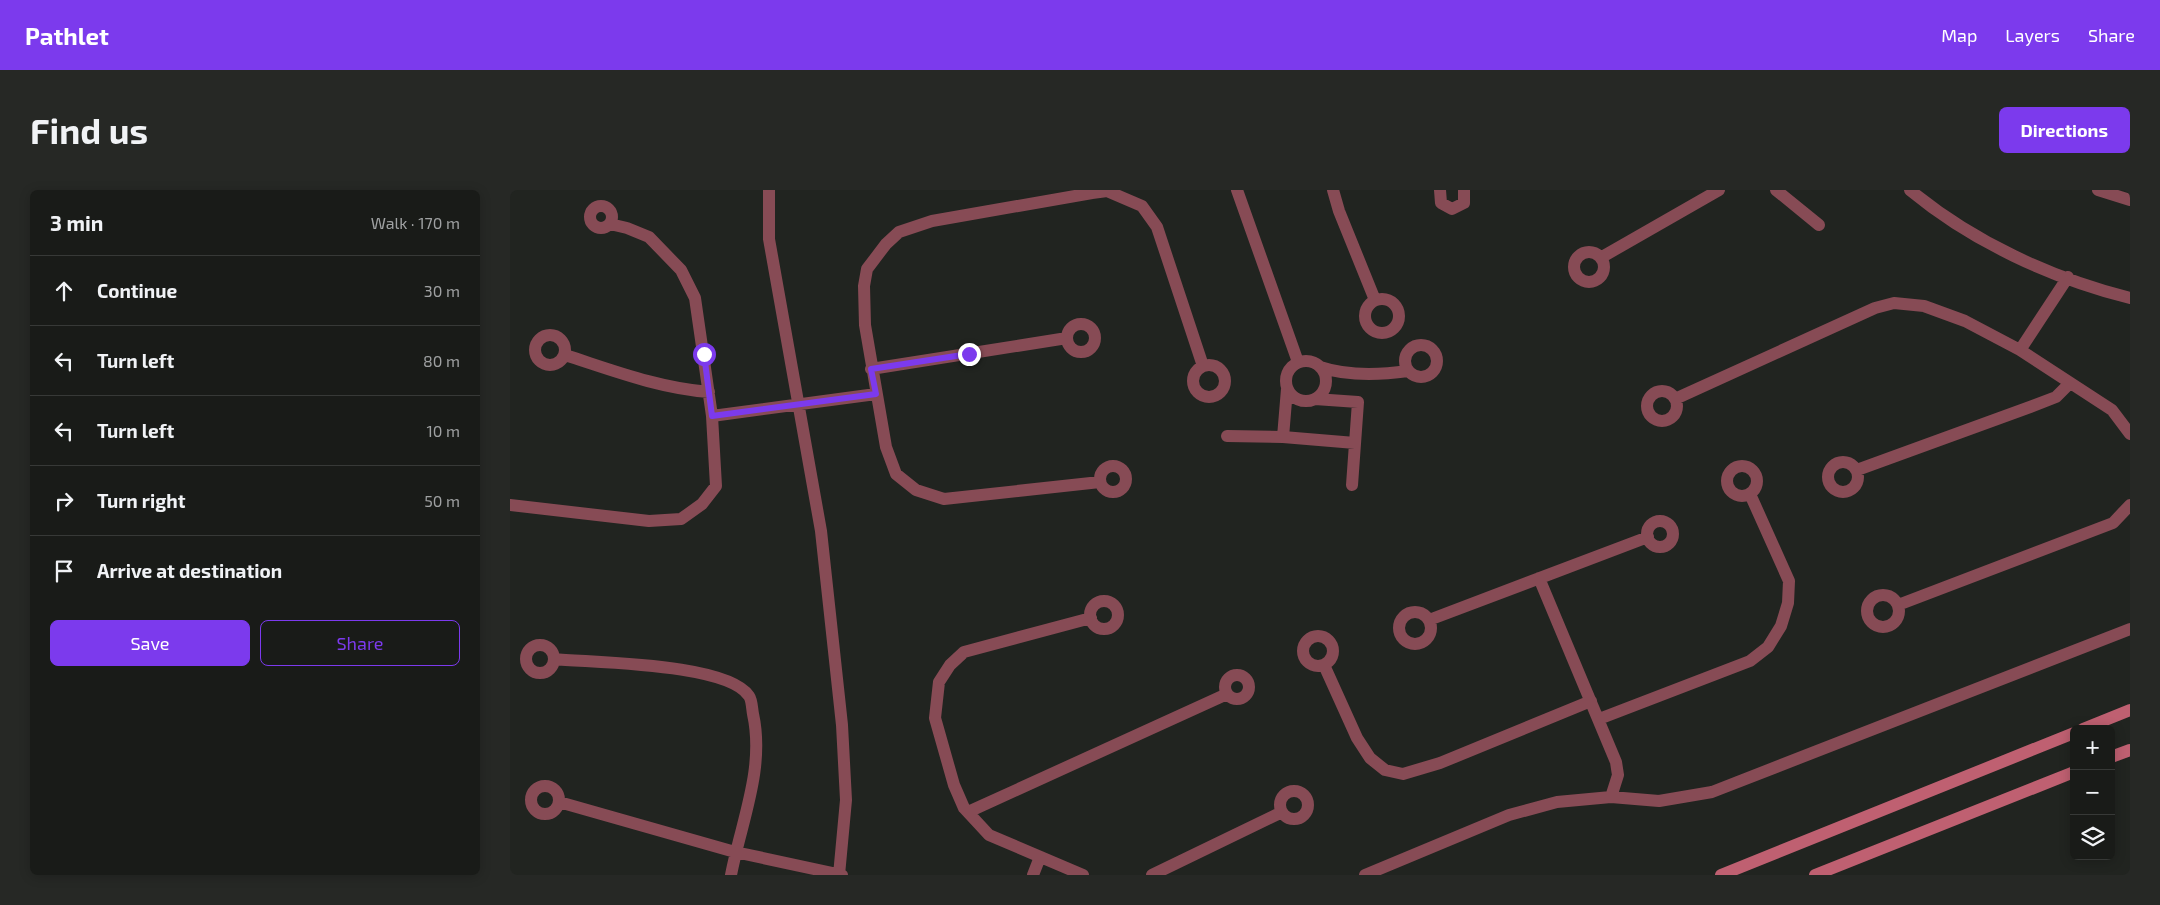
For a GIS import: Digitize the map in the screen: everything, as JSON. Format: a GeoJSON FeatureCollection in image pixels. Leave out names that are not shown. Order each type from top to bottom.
{"type":"FeatureCollection","features":[{"type":"Feature","properties":{"kind":"main road"},"geometry":{"type":"LineString","coordinates":[[2093,725],[2130,710]]}},
{"type":"Feature","properties":{"kind":"main road"},"geometry":{"type":"LineString","coordinates":[[1721,875],[2070,734]]}},
{"type":"Feature","properties":{"kind":"main road"},"geometry":{"type":"LineString","coordinates":[[2115,756],[2130,750]]}},
{"type":"Feature","properties":{"kind":"main road"},"geometry":{"type":"LineString","coordinates":[[1815,875],[2070,774]]}},
{"type":"Feature","properties":{"kind":"street"},"geometry":{"type":"LineString","coordinates":[[559,802],[736,852],[840,875],[846,800],[842,725],[822,531],[769,239],[769,190]]}},
{"type":"Feature","properties":{"kind":"street"},"geometry":{"type":"LineString","coordinates":[[1237,190],[1298,362]]}},
{"type":"Feature","properties":{"kind":"street"},"geometry":{"type":"LineString","coordinates":[[1333,190],[1339,210],[1375,300]]}},
{"type":"Feature","properties":{"kind":"street"},"geometry":{"type":"LineString","coordinates":[[1440,190],[1441,203],[1452,209],[1464,203],[1464,190]]}},
{"type":"Feature","properties":{"kind":"street"},"geometry":{"type":"LineString","coordinates":[[1602,257],[1719,190]]}},
{"type":"Feature","properties":{"kind":"street"},"geometry":{"type":"LineString","coordinates":[[1776,190],[1819,225]]}},
{"type":"Feature","properties":{"kind":"street"},"geometry":{"type":"LineString","coordinates":[[1910,190],[1936,212],[1981,240],[2068,278],[2103,291],[2130,298]]}},
{"type":"Feature","properties":{"kind":"street"},"geometry":{"type":"LineString","coordinates":[[2098,190],[2130,200]]}},
{"type":"Feature","properties":{"kind":"street"},"geometry":{"type":"LineString","coordinates":[[1100,482],[944,499],[916,490],[896,474],[886,447],[864,325],[864,286],[867,269],[886,244],[898,232],[932,221],[1107,191],[1142,206],[1157,227],[1203,366]]}},
{"type":"Feature","properties":{"kind":"street"},"geometry":{"type":"LineString","coordinates":[[510,505],[648,521],[680,519],[702,504],[716,486],[712,416],[695,298],[681,270],[649,237],[627,228],[610,224]]}},
{"type":"Feature","properties":{"kind":"street"},"geometry":{"type":"LineString","coordinates":[[2020,350],[2068,278]]}},
{"type":"Feature","properties":{"kind":"street"},"geometry":{"type":"LineString","coordinates":[[1675,399],[1874,308],[1894,303],[1924,306],[1965,321],[2020,350],[2112,410],[2130,434]]}},
{"type":"Feature","properties":{"kind":"street"},"geometry":{"type":"LineString","coordinates":[[871,369],[1067,338]]}},
{"type":"Feature","properties":{"kind":"street"},"geometry":{"type":"LineString","coordinates":[[565,355],[680,390],[709,392]]}},
{"type":"Feature","properties":{"kind":"street"},"geometry":{"type":"LineString","coordinates":[[1352,485],[1358,402],[1329,402],[1315,399],[1302,401],[1292,394],[1285,383],[1288,370],[1298,362],[1312,361],[1327,371],[1390,374],[1408,371]]}},
{"type":"Feature","properties":{"kind":"street"},"geometry":{"type":"LineString","coordinates":[[1327,371],[1324,389],[1329,402]]}},
{"type":"Feature","properties":{"kind":"street"},"geometry":{"type":"LineString","coordinates":[[1857,470],[2056,397],[2070,383]]}},
{"type":"Feature","properties":{"kind":"street"},"geometry":{"type":"LineString","coordinates":[[1315,399],[1324,389]]}},
{"type":"Feature","properties":{"kind":"street"},"geometry":{"type":"LineString","coordinates":[[712,416],[876,394]]}},
{"type":"Feature","properties":{"kind":"street"},"geometry":{"type":"LineString","coordinates":[[1283,437],[1285,408],[1292,394]]}},
{"type":"Feature","properties":{"kind":"street"},"geometry":{"type":"LineString","coordinates":[[1227,436],[1283,437],[1355,443]]}},
{"type":"Feature","properties":{"kind":"street"},"geometry":{"type":"LineString","coordinates":[[1598,719],[1750,662],[1768,647],[1780,626],[1788,603],[1789,581],[1750,494]]}},
{"type":"Feature","properties":{"kind":"street"},"geometry":{"type":"LineString","coordinates":[[1898,605],[2113,523],[2130,505]]}},
{"type":"Feature","properties":{"kind":"street"},"geometry":{"type":"LineString","coordinates":[[1429,620],[1648,537]]}},
{"type":"Feature","properties":{"kind":"street"},"geometry":{"type":"LineString","coordinates":[[1539,578],[1616,762],[1618,775],[1611,797]]}},
{"type":"Feature","properties":{"kind":"street"},"geometry":{"type":"LineString","coordinates":[[1083,875],[989,835],[968,812],[954,785],[935,718],[939,682],[950,665],[964,652],[1091,618]]}},
{"type":"Feature","properties":{"kind":"street"},"geometry":{"type":"LineString","coordinates":[[1365,875],[1509,815],[1556,802],[1611,797],[1659,800],[1712,792],[2130,629]]}},
{"type":"Feature","properties":{"kind":"street"},"geometry":{"type":"LineString","coordinates":[[554,659],[688,670],[729,680],[749,696],[755,725],[754,771],[748,811],[731,875]]}},
{"type":"Feature","properties":{"kind":"street"},"geometry":{"type":"LineString","coordinates":[[1324,664],[1357,738],[1370,758],[1386,770],[1403,774],[1440,764],[1591,701]]}},
{"type":"Feature","properties":{"kind":"street"},"geometry":{"type":"LineString","coordinates":[[968,812],[1227,694]]}},
{"type":"Feature","properties":{"kind":"street"},"geometry":{"type":"LineString","coordinates":[[1152,875],[1282,812]]}},
{"type":"Feature","properties":{"kind":"street"},"geometry":{"type":"LineString","coordinates":[[1033,875],[1040,857]]}},
{"type":"Feature","properties":{"kind":"route"},"geometry":{"type":"LineString","coordinates":[[704,354],[712,416],[876,394],[871,369],[969,354]]}}]}
